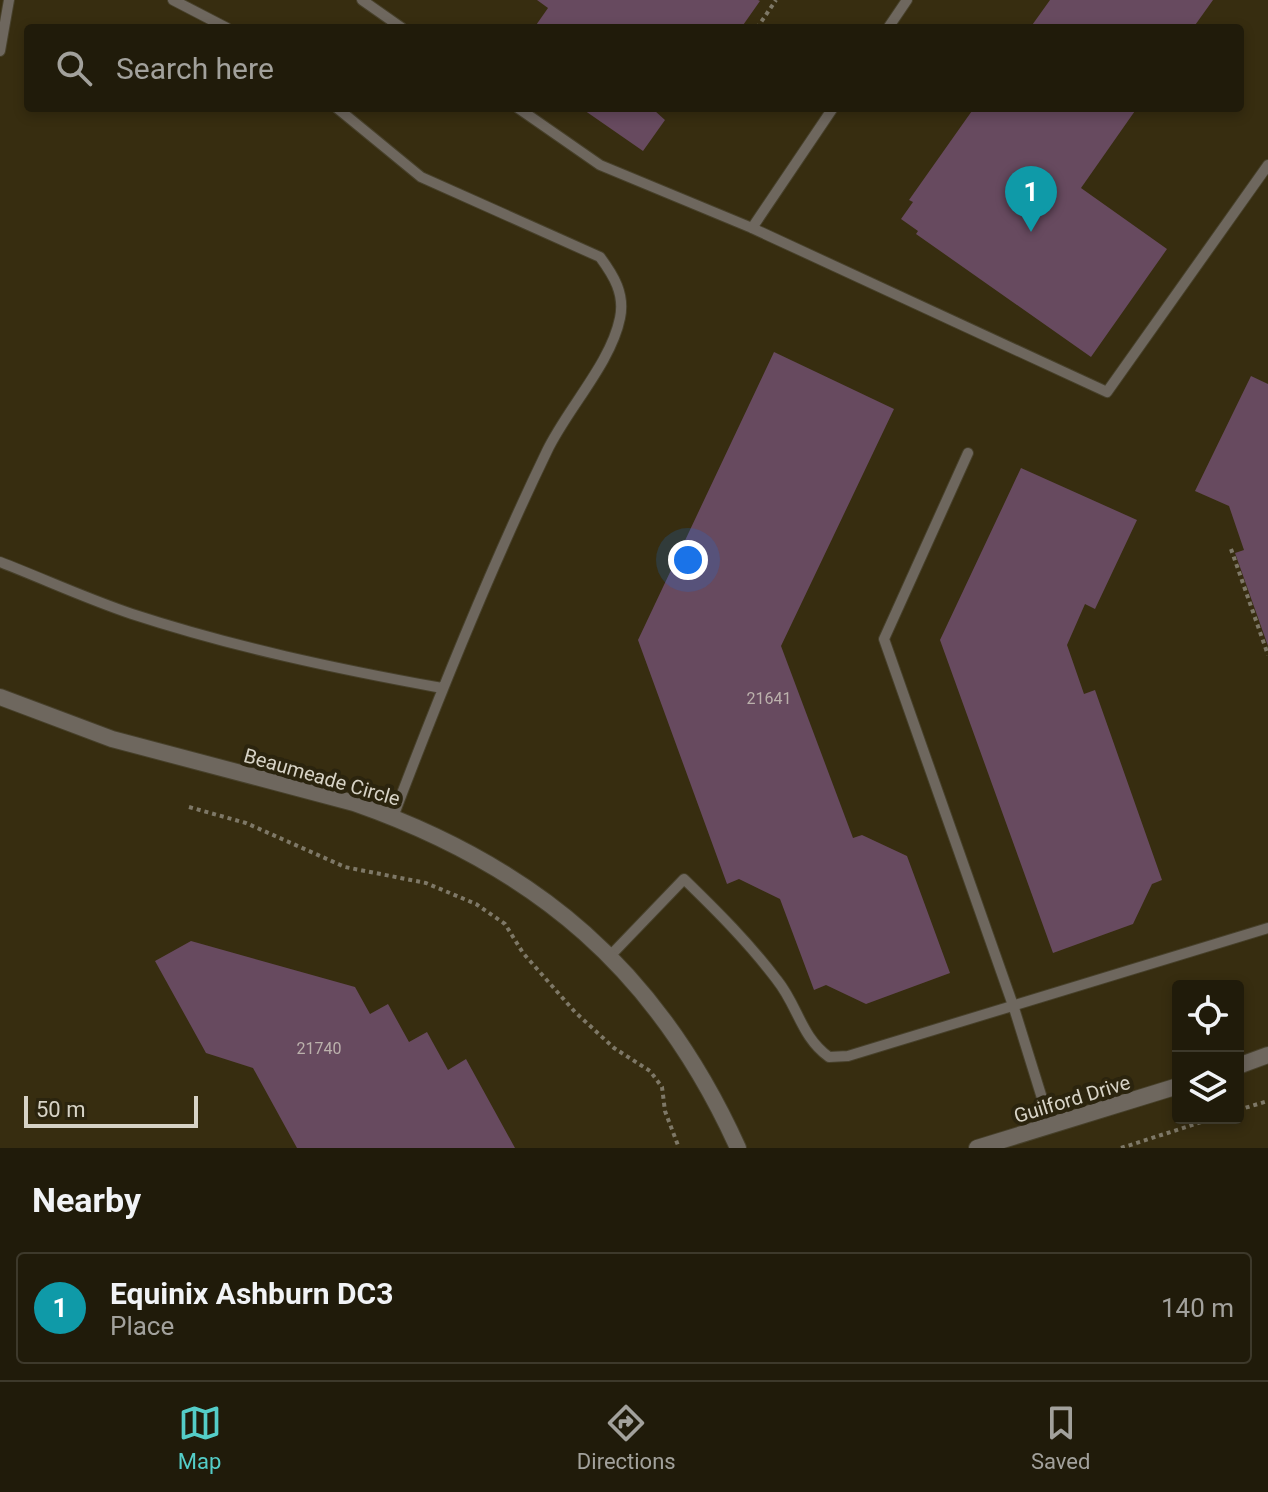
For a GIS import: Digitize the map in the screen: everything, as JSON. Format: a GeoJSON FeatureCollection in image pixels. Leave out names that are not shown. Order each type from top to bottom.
{"type":"FeatureCollection","features":[{"type":"Feature","properties":{"kind":"street","name":"Beaumeade Circle"},"geometry":{"type":"LineString","coordinates":[[0,697],[112,739],[393,817],[490,863],[528,886],[610,956],[674,1032],[738,1148]]}},
{"type":"Feature","properties":{"kind":"street"},"geometry":{"type":"LineString","coordinates":[[1244,1064],[1268,1055]]}},
{"type":"Feature","properties":{"kind":"street","name":"Guilford Drive"},"geometry":{"type":"LineString","coordinates":[[977,1148],[1002,1145],[1172,1088]]}},
{"type":"Feature","properties":{"kind":"lane"},"geometry":{"type":"LineString","coordinates":[[0,51],[9,0]]}},
{"type":"Feature","properties":{"kind":"lane"},"geometry":{"type":"LineString","coordinates":[[173,0],[219,24]]}},
{"type":"Feature","properties":{"kind":"lane"},"geometry":{"type":"LineString","coordinates":[[362,0],[396,24]]}},
{"type":"Feature","properties":{"kind":"lane"},"geometry":{"type":"LineString","coordinates":[[891,24],[907,0]]}},
{"type":"Feature","properties":{"kind":"lane"},"geometry":{"type":"LineString","coordinates":[[342,112],[421,177],[600,257],[614,276],[622,299],[615,336],[557,428],[502,544],[393,817]]}},
{"type":"Feature","properties":{"kind":"lane"},"geometry":{"type":"LineString","coordinates":[[524,112],[600,165],[752,228],[1107,392],[1268,165]]}},
{"type":"Feature","properties":{"kind":"lane"},"geometry":{"type":"LineString","coordinates":[[752,228],[830,112]]}},
{"type":"Feature","properties":{"kind":"lane"},"geometry":{"type":"LineString","coordinates":[[968,453],[884,639],[1014,1008],[1051,1127]]}},
{"type":"Feature","properties":{"kind":"lane"},"geometry":{"type":"LineString","coordinates":[[0,562],[129,613],[223,642],[321,666],[442,688]]}},
{"type":"Feature","properties":{"kind":"lane"},"geometry":{"type":"LineString","coordinates":[[610,956],[684,879],[754,951],[780,984],[811,1044],[829,1057],[848,1056],[1267,931]]}},
{"type":"Feature","properties":{"kind":"path"},"geometry":{"type":"LineString","coordinates":[[760,24],[776,0]]}},
{"type":"Feature","properties":{"kind":"path"},"geometry":{"type":"LineString","coordinates":[[1231,549],[1268,655]]}},
{"type":"Feature","properties":{"kind":"path"},"geometry":{"type":"LineString","coordinates":[[189,807],[246,823],[345,867],[426,883],[486,911],[505,924],[523,953],[575,1012],[614,1048],[650,1071],[662,1087],[665,1111],[679,1148]]}},
{"type":"Feature","properties":{"kind":"path"},"geometry":{"type":"LineString","coordinates":[[1244,1108],[1268,1101]]}},
{"type":"Feature","properties":{"kind":"path"},"geometry":{"type":"LineString","coordinates":[[1121,1148],[1195,1124]]}},
{"type":"Feature","properties":{"kind":"shaded area"},"geometry":{"type":"Polygon","coordinates":[[[0,0],[1268,0],[1268,1148],[0,1148],[0,0]]]}},
{"type":"Feature","properties":{"kind":"building"},"geometry":{"type":"Polygon","coordinates":[[[537,0],[760,1],[744,24],[537,24],[548,8],[537,0]]]}},
{"type":"Feature","properties":{"kind":"building"},"geometry":{"type":"Polygon","coordinates":[[[1050,0],[1213,0],[1196,24],[1033,24],[1050,0]]]}},
{"type":"Feature","properties":{"kind":"building"},"geometry":{"type":"Polygon","coordinates":[[[587,112],[656,112],[665,120],[643,151],[587,112]]]}},
{"type":"Feature","properties":{"kind":"building"},"geometry":{"type":"Polygon","coordinates":[[[971,112],[1134,112],[1081,188],[1167,249],[1091,357],[916,234],[918,231],[901,219],[913,202],[909,200],[971,112]]]}},
{"type":"Feature","properties":{"kind":"building"},"geometry":{"type":"Polygon","coordinates":[[[774,352],[894,409],[781,646],[853,838],[862,835],[907,856],[950,973],[866,1004],[826,985],[814,990],[780,899],[739,879],[727,884],[638,640],[774,352]]]}},
{"type":"Feature","properties":{"kind":"building"},"geometry":{"type":"Polygon","coordinates":[[[1251,376],[1268,384],[1268,646],[1235,553],[1244,550],[1229,506],[1195,491],[1251,376]]]}},
{"type":"Feature","properties":{"kind":"building"},"geometry":{"type":"Polygon","coordinates":[[[1021,468],[1137,520],[1095,609],[1085,604],[1067,645],[1084,694],[1095,690],[1162,880],[1152,884],[1133,924],[1053,953],[940,640],[1021,468]]]}},
{"type":"Feature","properties":{"kind":"building"},"geometry":{"type":"Polygon","coordinates":[[[191,941],[355,987],[370,1014],[388,1004],[409,1042],[427,1032],[448,1070],[466,1059],[515,1148],[297,1148],[253,1068],[206,1053],[155,961],[191,941]]]}},
{"type":"Feature","properties":{"kind":"place","name":"Equinix Ashburn DC3"},"geometry":{"type":"Point","coordinates":[1031,232]}}]}
